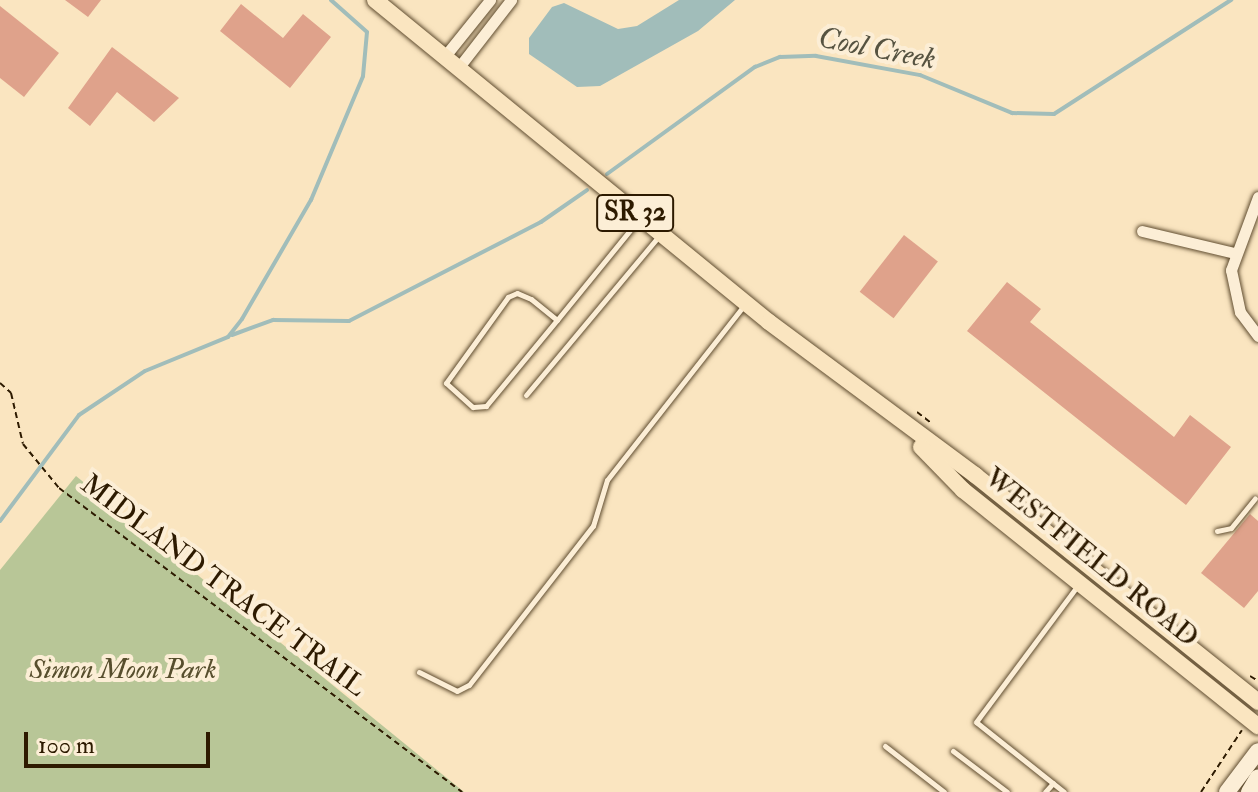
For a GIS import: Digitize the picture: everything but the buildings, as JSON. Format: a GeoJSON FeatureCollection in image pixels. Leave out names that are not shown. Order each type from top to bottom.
{"type":"FeatureCollection","features":[{"type":"Feature","properties":{"kind":"main road","name":"WESTFIELD ROAD"},"geometry":{"type":"LineString","coordinates":[[375,0],[745,303],[898,423],[975,475],[1258,702]]}},
{"type":"Feature","properties":{"kind":"main road","name":"WESTFIELD ROAD"},"geometry":{"type":"LineString","coordinates":[[898,423],[963,490],[1254,723]]}},
{"type":"Feature","properties":{"kind":"street"},"geometry":{"type":"LineString","coordinates":[[445,56],[490,0]]}},
{"type":"Feature","properties":{"kind":"street"},"geometry":{"type":"LineString","coordinates":[[459,67],[511,0]]}},
{"type":"Feature","properties":{"kind":"street"},"geometry":{"type":"LineString","coordinates":[[1258,197],[1234,253],[1235,300],[1258,336]]}},
{"type":"Feature","properties":{"kind":"street"},"geometry":{"type":"LineString","coordinates":[[1142,231],[1234,253]]}},
{"type":"Feature","properties":{"kind":"street"},"geometry":{"type":"LineString","coordinates":[[1227,792],[1258,751]]}},
{"type":"Feature","properties":{"kind":"street"},"geometry":{"type":"LineString","coordinates":[[1249,792],[1258,777]]}},
{"type":"Feature","properties":{"kind":"lane"},"geometry":{"type":"LineString","coordinates":[[557,320],[531,299],[517,293],[508,297],[446,383],[473,407],[486,406],[557,320],[641,218]]}},
{"type":"Feature","properties":{"kind":"lane"},"geometry":{"type":"LineString","coordinates":[[526,395],[660,234]]}},
{"type":"Feature","properties":{"kind":"lane"},"geometry":{"type":"LineString","coordinates":[[419,672],[457,691],[469,685],[593,526],[607,480],[745,303]]}},
{"type":"Feature","properties":{"kind":"lane"},"geometry":{"type":"LineString","coordinates":[[1217,531],[1231,528],[1255,498]]}},
{"type":"Feature","properties":{"kind":"lane"},"geometry":{"type":"LineString","coordinates":[[1064,792],[976,722],[1080,584]]}},
{"type":"Feature","properties":{"kind":"lane"},"geometry":{"type":"LineString","coordinates":[[885,746],[944,792]]}},
{"type":"Feature","properties":{"kind":"lane"},"geometry":{"type":"LineString","coordinates":[[953,751],[1007,792]]}},
{"type":"Feature","properties":{"kind":"lane"},"geometry":{"type":"LineString","coordinates":[[1045,792],[1053,783]]}},
{"type":"Feature","properties":{"kind":"path","name":"MIDLAND TRACE TRAIL"},"geometry":{"type":"LineString","coordinates":[[0,383],[14,401],[23,444],[59,488],[462,792]]}},
{"type":"Feature","properties":{"kind":"path"},"geometry":{"type":"LineString","coordinates":[[1201,792],[1254,723]]}},
{"type":"Feature","properties":{"kind":"green space","name":"Simon Moon Park"},"geometry":{"type":"Polygon","coordinates":[[[76,476],[464,792],[0,792],[0,570],[76,476]]]}},
{"type":"Feature","properties":{"kind":"water"},"geometry":{"type":"Polygon","coordinates":[[[679,0],[735,0],[698,31],[600,86],[577,87],[529,54],[529,38],[552,7],[564,3],[618,29],[637,26],[679,0]]]}},
{"type":"Feature","properties":{"kind":"waterway"},"geometry":{"type":"LineString","coordinates":[[0,521],[79,415],[145,371],[228,337],[242,319],[311,200],[363,76],[367,32],[331,0]]}},
{"type":"Feature","properties":{"kind":"waterway","name":"Cool Creek"},"geometry":{"type":"LineString","coordinates":[[607,174],[755,67],[780,57],[816,56],[920,75],[1012,113],[1054,114],[1231,0]]}},
{"type":"Feature","properties":{"kind":"waterway","name":"Cool Creek"},"geometry":{"type":"LineString","coordinates":[[232,335],[273,320],[349,321],[541,222],[587,190]]}}]}
